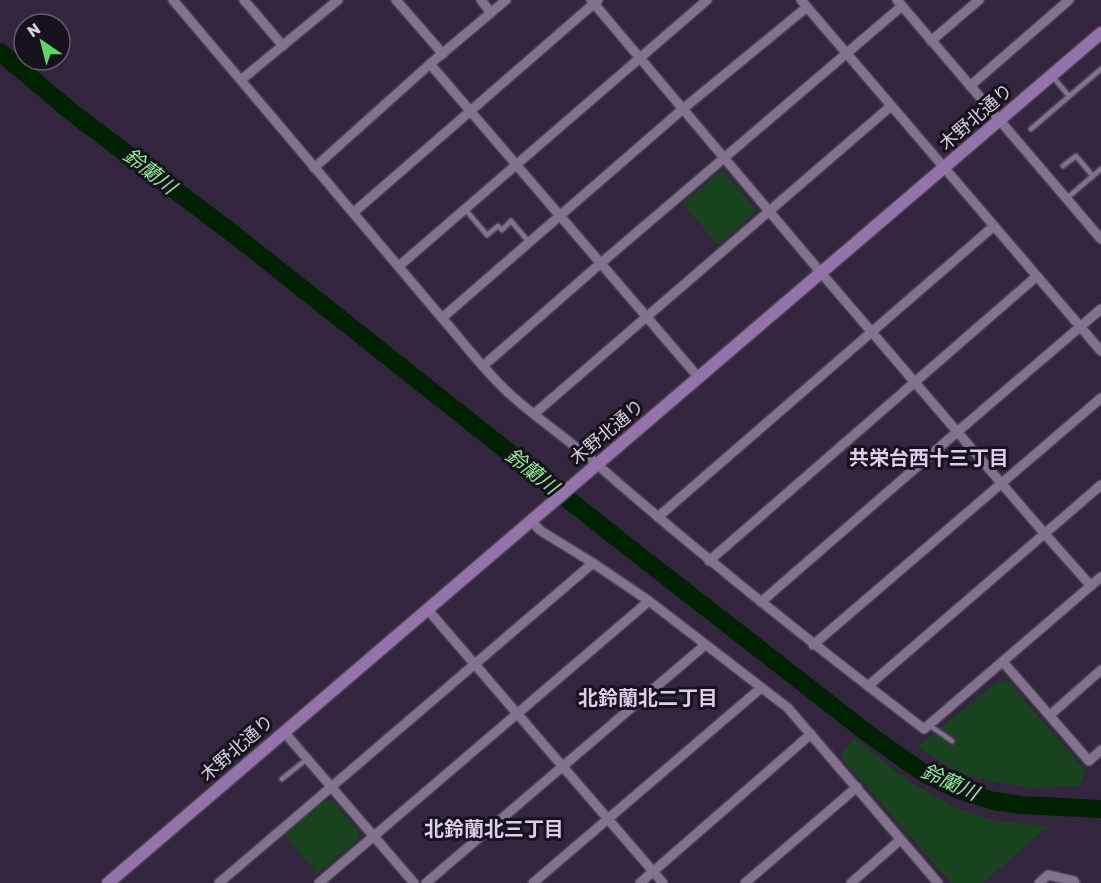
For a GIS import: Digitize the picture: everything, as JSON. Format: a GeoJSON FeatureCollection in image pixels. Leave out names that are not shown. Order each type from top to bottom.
{"type":"FeatureCollection","features":[{"type":"Feature","properties":{"kind":"street"},"geometry":{"type":"LineString","coordinates":[[172,0],[483,366],[510,394],[597,464],[709,561],[813,645],[924,729],[1101,577]]}},
{"type":"Feature","properties":{"kind":"street"},"geometry":{"type":"LineString","coordinates":[[244,0],[283,46]]}},
{"type":"Feature","properties":{"kind":"street"},"geometry":{"type":"LineString","coordinates":[[241,81],[338,0]]}},
{"type":"Feature","properties":{"kind":"street"},"geometry":{"type":"LineString","coordinates":[[396,0],[443,54]]}},
{"type":"Feature","properties":{"kind":"street"},"geometry":{"type":"LineString","coordinates":[[481,0],[491,12]]}},
{"type":"Feature","properties":{"kind":"street"},"geometry":{"type":"LineString","coordinates":[[314,168],[430,64],[506,0]]}},
{"type":"Feature","properties":{"kind":"street"},"geometry":{"type":"LineString","coordinates":[[399,266],[707,0]]}},
{"type":"Feature","properties":{"kind":"street"},"geometry":{"type":"LineString","coordinates":[[931,40],[979,0]]}},
{"type":"Feature","properties":{"kind":"street"},"geometry":{"type":"LineString","coordinates":[[970,86],[1069,0]]}},
{"type":"Feature","properties":{"kind":"street"},"geometry":{"type":"LineString","coordinates":[[353,213],[595,1],[724,158],[1091,586]]}},
{"type":"Feature","properties":{"kind":"street"},"geometry":{"type":"LineString","coordinates":[[483,366],[846,53],[899,3],[1101,239]]}},
{"type":"Feature","properties":{"kind":"street"},"geometry":{"type":"LineString","coordinates":[[442,318],[804,4],[1101,351]]}},
{"type":"Feature","properties":{"kind":"street","name":"木野北通り"},"geometry":{"type":"LineString","coordinates":[[110,883],[1101,33]]}},
{"type":"Feature","properties":{"kind":"street"},"geometry":{"type":"LineString","coordinates":[[430,64],[699,378]]}},
{"type":"Feature","properties":{"kind":"street"},"geometry":{"type":"LineString","coordinates":[[534,414],[891,106]]}},
{"type":"Feature","properties":{"kind":"street"},"geometry":{"type":"LineString","coordinates":[[658,517],[994,226]]}},
{"type":"Feature","properties":{"kind":"street"},"geometry":{"type":"LineString","coordinates":[[709,561],[1037,276]]}},
{"type":"Feature","properties":{"kind":"street"},"geometry":{"type":"LineString","coordinates":[[761,602],[1101,309]]}},
{"type":"Feature","properties":{"kind":"street"},"geometry":{"type":"LineString","coordinates":[[813,645],[1101,398]]}},
{"type":"Feature","properties":{"kind":"street"},"geometry":{"type":"LineString","coordinates":[[868,686],[1101,485]]}},
{"type":"Feature","properties":{"kind":"street"},"geometry":{"type":"LineString","coordinates":[[531,521],[541,531],[649,601],[788,708],[938,883]]}},
{"type":"Feature","properties":{"kind":"street"},"geometry":{"type":"LineString","coordinates":[[219,883],[593,563]]}},
{"type":"Feature","properties":{"kind":"street"},"geometry":{"type":"LineString","coordinates":[[319,883],[649,601]]}},
{"type":"Feature","properties":{"kind":"street"},"geometry":{"type":"LineString","coordinates":[[428,610],[663,883]]}},
{"type":"Feature","properties":{"kind":"street"},"geometry":{"type":"LineString","coordinates":[[426,883],[705,645]]}},
{"type":"Feature","properties":{"kind":"street"},"geometry":{"type":"LineString","coordinates":[[1003,662],[1089,761],[1101,750]]}},
{"type":"Feature","properties":{"kind":"street"},"geometry":{"type":"LineString","coordinates":[[1050,715],[1101,670]]}},
{"type":"Feature","properties":{"kind":"street"},"geometry":{"type":"LineString","coordinates":[[533,883],[761,688]]}},
{"type":"Feature","properties":{"kind":"street"},"geometry":{"type":"LineString","coordinates":[[284,732],[414,883]]}},
{"type":"Feature","properties":{"kind":"street"},"geometry":{"type":"LineString","coordinates":[[640,883],[811,734]]}},
{"type":"Feature","properties":{"kind":"street"},"geometry":{"type":"LineString","coordinates":[[745,883],[856,787]]}},
{"type":"Feature","properties":{"kind":"street"},"geometry":{"type":"LineString","coordinates":[[851,883],[900,840]]}},
{"type":"Feature","properties":{"kind":"street"},"geometry":{"type":"LineString","coordinates":[[1039,883],[1048,875],[1075,883]]}},
{"type":"Feature","properties":{"kind":"lane"},"geometry":{"type":"LineString","coordinates":[[1031,129],[1101,69]]}},
{"type":"Feature","properties":{"kind":"lane"},"geometry":{"type":"LineString","coordinates":[[1052,75],[1070,96]]}},
{"type":"Feature","properties":{"kind":"lane"},"geometry":{"type":"LineString","coordinates":[[1063,166],[1076,156],[1093,176]]}},
{"type":"Feature","properties":{"kind":"lane"},"geometry":{"type":"LineString","coordinates":[[1066,199],[1101,169]]}},
{"type":"Feature","properties":{"kind":"lane"},"geometry":{"type":"LineString","coordinates":[[465,209],[487,235],[498,226],[502,230],[511,221],[529,242]]}},
{"type":"Feature","properties":{"kind":"lane"},"geometry":{"type":"LineString","coordinates":[[929,725],[952,741]]}},
{"type":"Feature","properties":{"kind":"lane"},"geometry":{"type":"LineString","coordinates":[[282,780],[308,759]]}},
{"type":"Feature","properties":{"kind":"green space"},"geometry":{"type":"Polygon","coordinates":[[[723,172],[755,209],[753,214],[718,245],[683,204],[718,173],[723,172]]]}},
{"type":"Feature","properties":{"kind":"green space"},"geometry":{"type":"Polygon","coordinates":[[[998,681],[1008,681],[1086,771],[1079,786],[1033,788],[988,781],[957,772],[917,747],[998,681]]]}},
{"type":"Feature","properties":{"kind":"green space"},"geometry":{"type":"Polygon","coordinates":[[[854,738],[907,780],[954,807],[996,821],[1048,826],[983,883],[951,883],[840,756],[854,738]]]}},
{"type":"Feature","properties":{"kind":"green space"},"geometry":{"type":"Polygon","coordinates":[[[325,800],[333,801],[359,832],[358,839],[317,874],[284,835],[325,800]]]}},
{"type":"Feature","properties":{"kind":"waterway","name":"鈴蘭川"},"geometry":{"type":"LineString","coordinates":[[0,52],[74,114],[236,236],[627,546],[871,736],[925,774],[958,790],[994,801],[1021,805],[1101,809]]}},
{"type":"Feature","properties":{"kind":"district","name":"共栄台西十三丁目"},"geometry":{"type":"Point","coordinates":[929,458]}},
{"type":"Feature","properties":{"kind":"district","name":"北鈴蘭北二丁目"},"geometry":{"type":"Point","coordinates":[648,698]}},
{"type":"Feature","properties":{"kind":"district","name":"北鈴蘭北三丁目"},"geometry":{"type":"Point","coordinates":[494,829]}}]}
